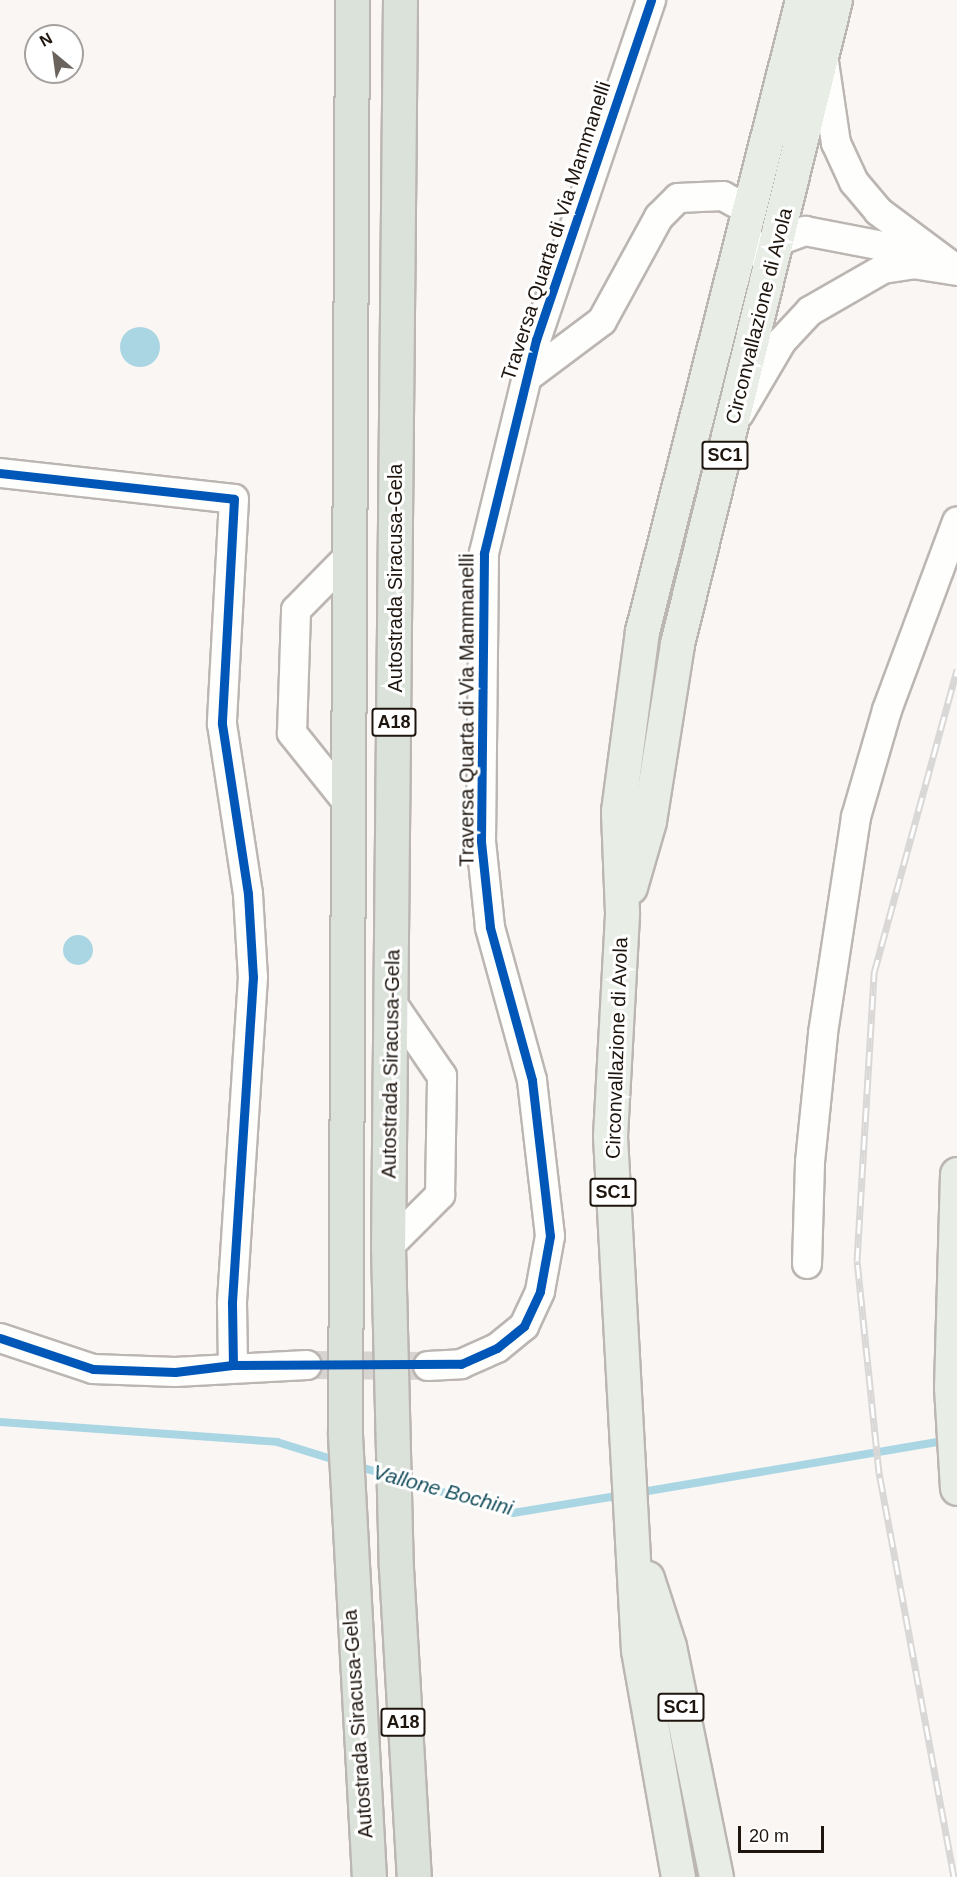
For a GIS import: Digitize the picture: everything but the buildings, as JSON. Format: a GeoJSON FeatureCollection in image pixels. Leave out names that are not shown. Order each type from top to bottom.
{"type":"FeatureCollection","features":[{"type":"Feature","properties":{"kind":"highway","name":"A18"},"geometry":{"type":"LineString","coordinates":[[348,803],[352,0]]}},
{"type":"Feature","properties":{"kind":"highway","name":"Autostrada Siracusa-Gela"},"geometry":{"type":"LineString","coordinates":[[400,0],[388,1247],[396,1568],[414,1877]]}},
{"type":"Feature","properties":{"kind":"highway","name":"Autostrada Siracusa-Gela"},"geometry":{"type":"LineString","coordinates":[[348,803],[345,1435],[348,1570],[369,1877]]}},
{"type":"Feature","properties":{"kind":"main road","name":"Circonvallazione di Avola"},"geometry":{"type":"LineString","coordinates":[[635,1539],[629,1472],[610,1136],[622,912],[618,811],[642,631],[802,0]]}},
{"type":"Feature","properties":{"kind":"main road","name":"Circonvallazione di Avola"},"geometry":{"type":"LineString","coordinates":[[622,912],[649,821],[677,644],[780,236],[835,0]]}},
{"type":"Feature","properties":{"kind":"main road"},"geometry":{"type":"LineString","coordinates":[[956,1479],[951,1387],[957,1174]]}},
{"type":"Feature","properties":{"kind":"main road","name":"SC1"},"geometry":{"type":"LineString","coordinates":[[635,1539],[638,1650],[663,1815],[678,1877]]}},
{"type":"Feature","properties":{"kind":"main road","name":"SC1"},"geometry":{"type":"LineString","coordinates":[[635,1539],[669,1646],[716,1877]]}},
{"type":"Feature","properties":{"kind":"street","name":"Traversa Quarta di Via Mammanelli"},"geometry":{"type":"LineString","coordinates":[[428,1366],[461,1364],[497,1348],[524,1326],[540,1291],[550,1236],[532,1080],[490,927],[481,841],[484,552],[526,378],[651,0]]}},
{"type":"Feature","properties":{"kind":"street"},"geometry":{"type":"LineString","coordinates":[[823,52],[830,117],[844,164],[878,211],[941,265]]}},
{"type":"Feature","properties":{"kind":"street"},"geometry":{"type":"LineString","coordinates":[[526,378],[602,321],[659,217],[678,198],[723,196],[751,206],[780,236],[803,251],[941,265]]}},
{"type":"Feature","properties":{"kind":"street"},"geometry":{"type":"LineString","coordinates":[[738,256],[780,236]]}},
{"type":"Feature","properties":{"kind":"street"},"geometry":{"type":"LineString","coordinates":[[732,426],[782,341],[810,311],[883,269],[941,265]]}},
{"type":"Feature","properties":{"kind":"street"},"geometry":{"type":"LineString","coordinates":[[0,473],[234,499],[222,724],[248,894],[253,977],[232,1303],[233,1365]]}},
{"type":"Feature","properties":{"kind":"street"},"geometry":{"type":"LineString","coordinates":[[807,1264],[810,1162],[823,1033],[856,817],[887,710],[957,522]]}},
{"type":"Feature","properties":{"kind":"street"},"geometry":{"type":"LineString","coordinates":[[348,803],[292,733],[296,610],[350,555]]}},
{"type":"Feature","properties":{"kind":"street"},"geometry":{"type":"LineString","coordinates":[[388,1247],[440,1195],[442,1076],[392,1003]]}},
{"type":"Feature","properties":{"kind":"street"},"geometry":{"type":"LineString","coordinates":[[0,1338],[93,1369],[175,1372],[233,1365],[307,1365]]}},
{"type":"Feature","properties":{"kind":"street"},"geometry":{"type":"LineString","coordinates":[[663,1815],[667,1877]]}},
{"type":"Feature","properties":{"kind":"water"},"geometry":{"type":"Polygon","coordinates":[[[140,327],[148,328],[154,333],[159,339],[159,355],[154,361],[148,366],[140,367],[132,366],[126,361],[121,355],[120,347],[121,339],[126,333],[132,328],[140,327]]]}},
{"type":"Feature","properties":{"kind":"water"},"geometry":{"type":"Polygon","coordinates":[[[78,935],[89,939],[93,950],[89,961],[78,965],[67,961],[63,950],[67,939],[78,935]]]}},
{"type":"Feature","properties":{"kind":"waterway","name":"Vallone Bochini"},"geometry":{"type":"LineString","coordinates":[[0,1422],[277,1442],[338,1461]]}},
{"type":"Feature","properties":{"kind":"waterway","name":"Vallone Bochini"},"geometry":{"type":"LineString","coordinates":[[636,1493],[948,1440]]}},
{"type":"Feature","properties":{"kind":"waterway","name":"Vallone Bochini"},"geometry":{"type":"LineString","coordinates":[[353,1465],[387,1475]]}},
{"type":"Feature","properties":{"kind":"waterway","name":"Vallone Bochini"},"geometry":{"type":"LineString","coordinates":[[399,1479],[513,1513],[623,1495]]}},
{"type":"Feature","properties":{"kind":"tunnel"},"geometry":{"type":"LineString","coordinates":[[307,1365],[428,1366]]}},
{"type":"Feature","properties":{"kind":"railway"},"geometry":{"type":"LineString","coordinates":[[954,1877],[879,1473],[857,1261],[874,973],[957,669]]}},
{"type":"Feature","properties":{"kind":"cycle path"},"geometry":{"type":"LineString","coordinates":[[0,1338],[93,1369],[175,1372],[233,1365],[461,1364],[497,1348],[524,1326],[540,1291],[550,1236],[532,1080],[490,927],[481,841],[484,553],[536,340],[651,0]]}},
{"type":"Feature","properties":{"kind":"cycle path"},"geometry":{"type":"LineString","coordinates":[[0,473],[234,499],[222,724],[248,894],[253,977],[232,1303],[233,1365]]}}]}
